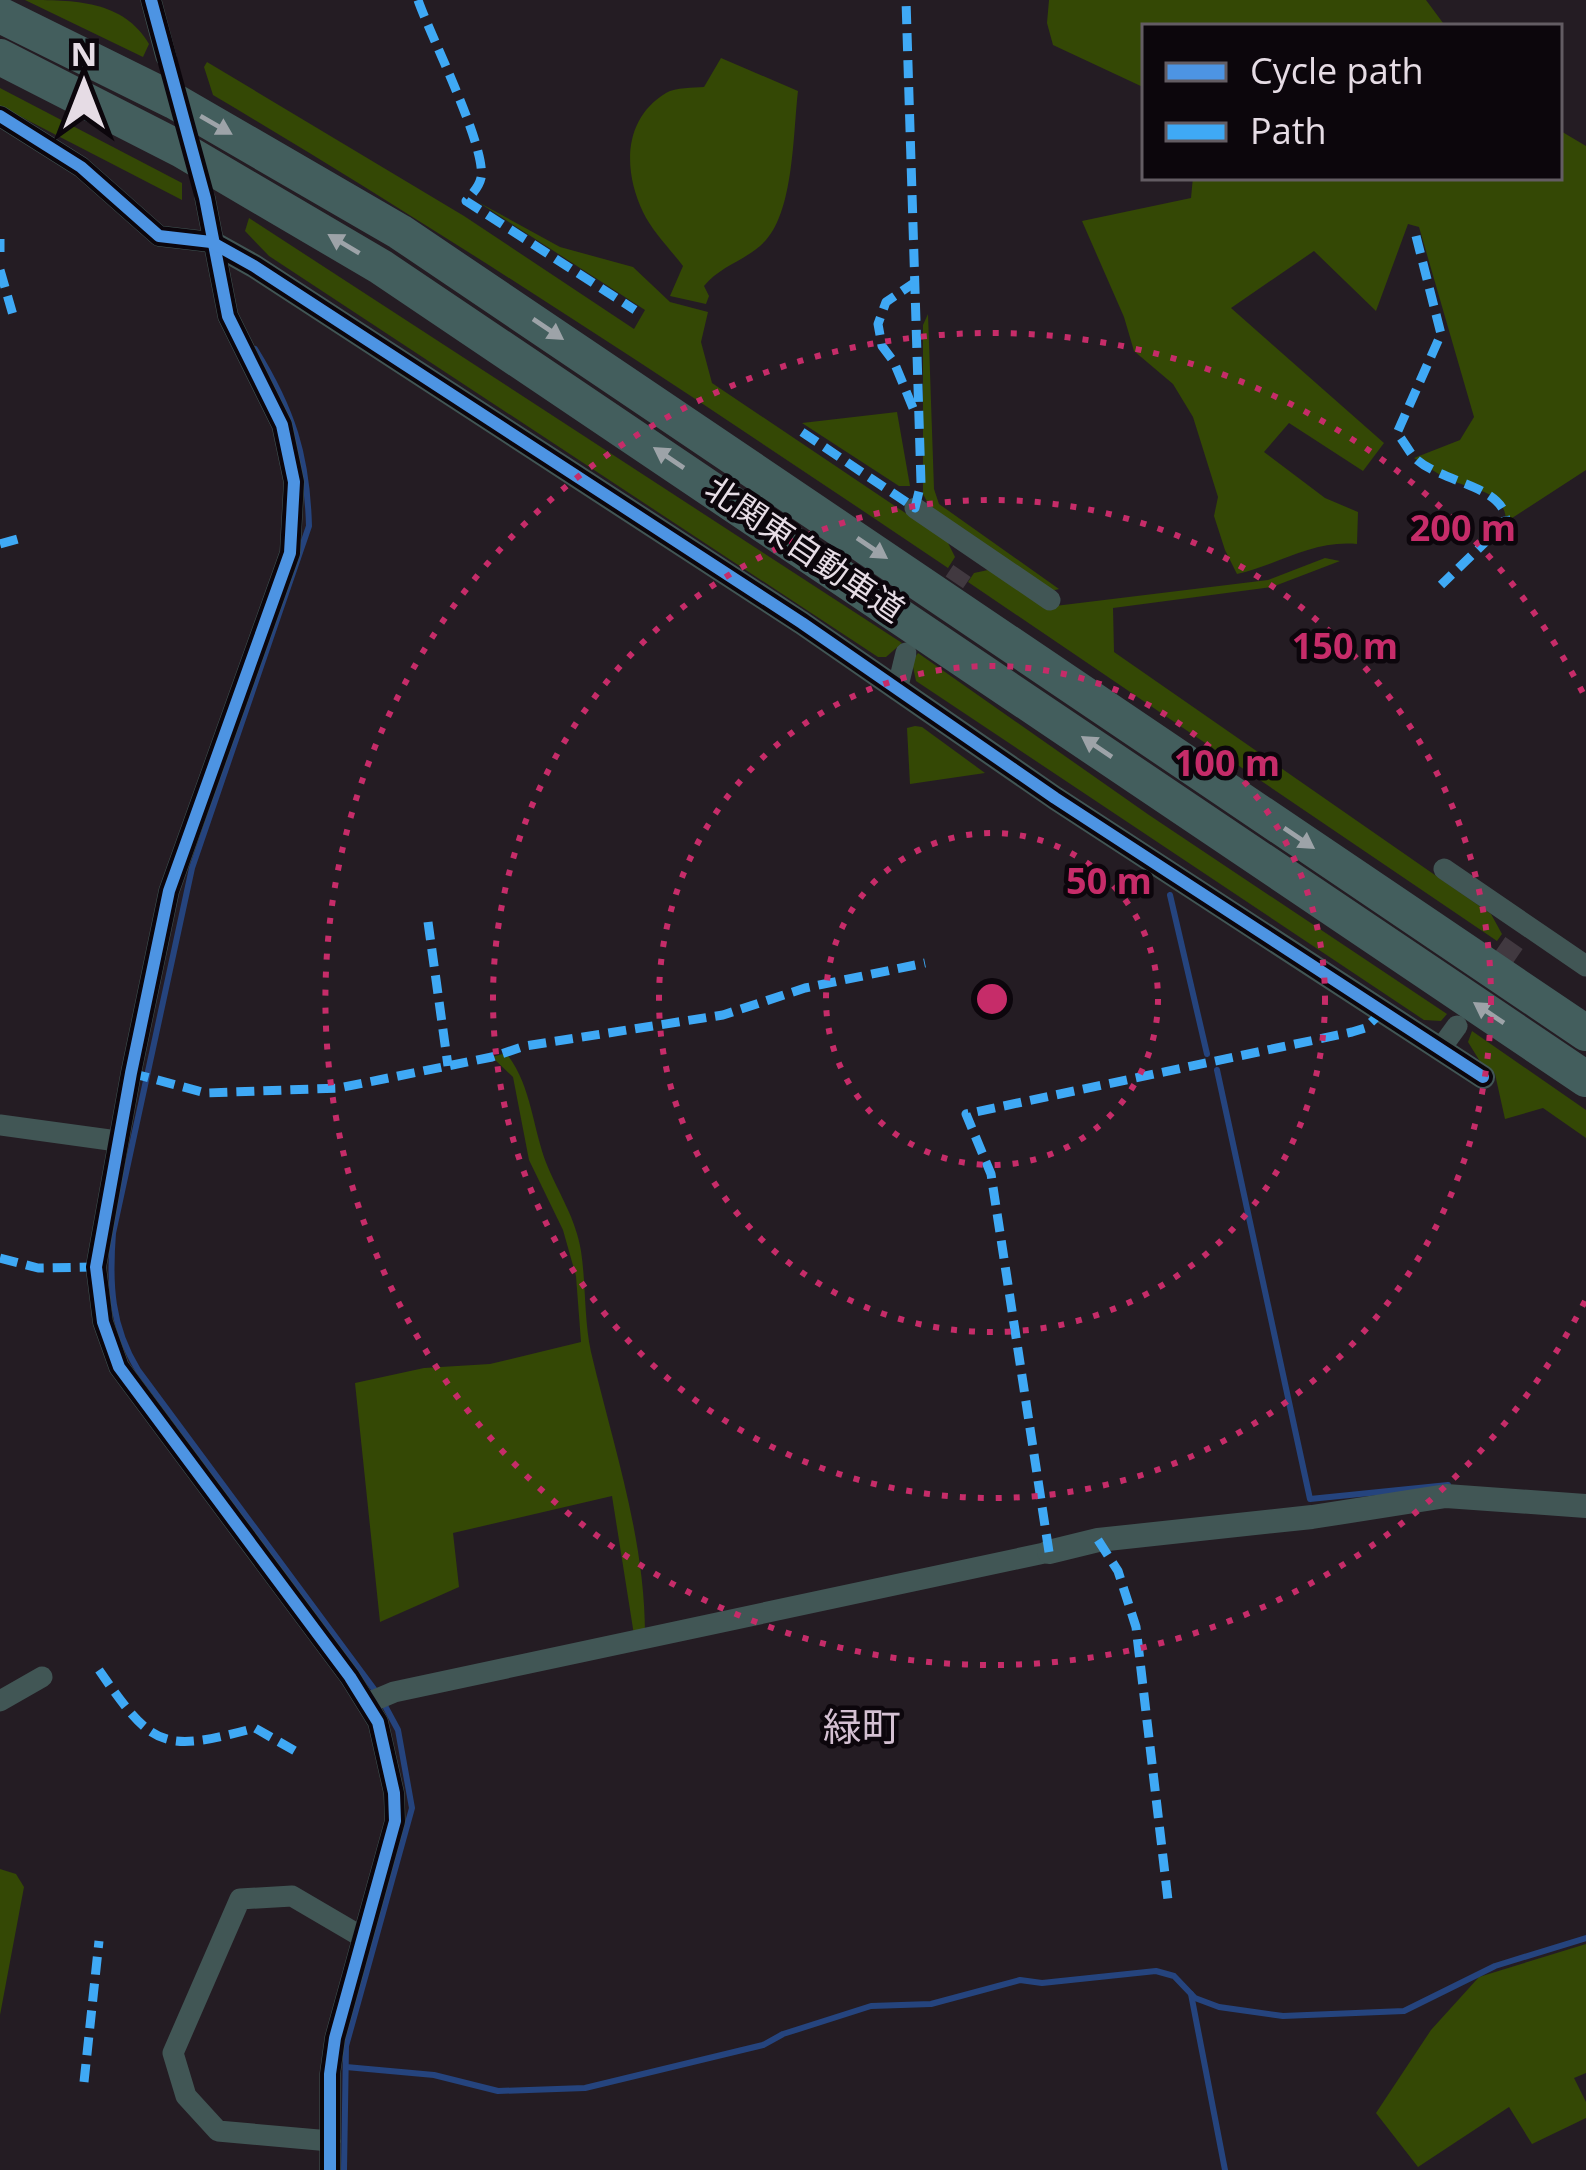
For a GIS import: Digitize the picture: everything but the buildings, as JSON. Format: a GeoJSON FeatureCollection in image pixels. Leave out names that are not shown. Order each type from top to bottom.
{"type":"FeatureCollection","features":[{"type":"Feature","properties":{"kind":"highway","name":"北関東自動車道"},"geometry":{"type":"LineString","coordinates":[[0,15],[174,101],[418,244],[1586,1033]]}},
{"type":"Feature","properties":{"kind":"highway","name":"北関東自動車道"},"geometry":{"type":"LineString","coordinates":[[0,57],[182,150],[381,267],[1586,1078]]}},
{"type":"Feature","properties":{"kind":"street"},"geometry":{"type":"LineString","coordinates":[[151,0],[166,57]]}},
{"type":"Feature","properties":{"kind":"street"},"geometry":{"type":"LineString","coordinates":[[0,116],[81,167],[159,236],[211,242],[254,266],[744,585],[1055,798],[1483,1077]]}},
{"type":"Feature","properties":{"kind":"street"},"geometry":{"type":"LineString","coordinates":[[205,198],[228,316],[282,425],[294,482],[295,520],[290,553],[170,891],[117,1141],[96,1267],[103,1322],[119,1367],[368,1703],[386,1750],[395,1821],[335,2038],[330,2074],[330,2170]]}},
{"type":"Feature","properties":{"kind":"street"},"geometry":{"type":"LineString","coordinates":[[915,508],[1050,600]]}},
{"type":"Feature","properties":{"kind":"street"},"geometry":{"type":"LineString","coordinates":[[962,571],[978,553]]}},
{"type":"Feature","properties":{"kind":"street"},"geometry":{"type":"LineString","coordinates":[[897,690],[906,653]]}},
{"type":"Feature","properties":{"kind":"street"},"geometry":{"type":"LineString","coordinates":[[1444,869],[1520,935],[1586,966]]}},
{"type":"Feature","properties":{"kind":"street"},"geometry":{"type":"LineString","coordinates":[[1441,1048],[1457,1026]]}},
{"type":"Feature","properties":{"kind":"street"},"geometry":{"type":"LineString","coordinates":[[0,1125],[117,1141]]}},
{"type":"Feature","properties":{"kind":"street"},"geometry":{"type":"LineString","coordinates":[[368,1703],[394,1692],[1099,1540],[1289,1520],[1446,1496],[1586,1506]]}},
{"type":"Feature","properties":{"kind":"street"},"geometry":{"type":"LineString","coordinates":[[0,1701],[42,1677]]}},
{"type":"Feature","properties":{"kind":"street"},"geometry":{"type":"LineString","coordinates":[[331,2141],[218,2131],[186,2096],[173,2053],[240,1899],[292,1896],[362,1937]]}},
{"type":"Feature","properties":{"kind":"green space"},"geometry":{"type":"Polygon","coordinates":[[[25,0],[79,2],[111,11],[138,29],[149,44],[143,57],[25,0]]]}},
{"type":"Feature","properties":{"kind":"green space"},"geometry":{"type":"Polygon","coordinates":[[[1049,0],[1426,0],[1444,24],[1142,24],[1142,87],[1053,45],[1047,23],[1049,0]]]}},
{"type":"Feature","properties":{"kind":"green space"},"geometry":{"type":"Polygon","coordinates":[[[721,58],[798,91],[782,210],[759,247],[704,286],[709,296],[706,304],[670,296],[683,266],[656,233],[636,196],[631,146],[641,117],[652,104],[670,91],[704,87],[721,58]]]}},
{"type":"Feature","properties":{"kind":"green space"},"geometry":{"type":"Polygon","coordinates":[[[207,62],[464,216],[634,329],[645,310],[478,202],[560,247],[633,267],[670,302],[708,312],[701,342],[712,383],[947,541],[955,557],[948,568],[584,326],[213,95],[204,67],[207,62]]]}},
{"type":"Feature","properties":{"kind":"green space"},"geometry":{"type":"Polygon","coordinates":[[[0,88],[182,183],[182,200],[0,106],[0,88]]]}},
{"type":"Feature","properties":{"kind":"green space"},"geometry":{"type":"Polygon","coordinates":[[[1562,132],[1586,146],[1586,470],[1506,522],[1494,497],[1448,479],[1414,458],[1460,440],[1474,417],[1419,227],[1408,224],[1376,311],[1314,251],[1231,308],[1384,443],[1363,471],[1289,423],[1264,452],[1325,498],[1358,512],[1357,544],[1311,549],[1237,574],[1214,516],[1218,497],[1193,417],[1173,384],[1134,351],[1082,221],[1191,198],[1193,180],[1562,180],[1562,132]]]}},
{"type":"Feature","properties":{"kind":"green space"},"geometry":{"type":"Polygon","coordinates":[[[249,218],[902,643],[886,657],[878,657],[269,256],[245,231],[249,218]]]}},
{"type":"Feature","properties":{"kind":"green space"},"geometry":{"type":"Polygon","coordinates":[[[928,314],[934,489],[939,504],[1059,589],[1051,591],[931,509],[923,494],[923,325],[928,314]]]}},
{"type":"Feature","properties":{"kind":"green space"},"geometry":{"type":"Polygon","coordinates":[[[897,412],[910,486],[899,486],[802,423],[897,412]]]}},
{"type":"Feature","properties":{"kind":"green space"},"geometry":{"type":"Polygon","coordinates":[[[1325,558],[1340,561],[1272,587],[1113,608],[1114,652],[1491,914],[1502,934],[1497,941],[968,582],[974,573],[988,570],[1055,606],[1268,580],[1325,558]]]}},
{"type":"Feature","properties":{"kind":"green space"},"geometry":{"type":"Polygon","coordinates":[[[918,653],[1149,815],[1447,1014],[1441,1021],[1424,1020],[916,681],[912,662],[918,653]]]}},
{"type":"Feature","properties":{"kind":"green space"},"geometry":{"type":"Polygon","coordinates":[[[915,726],[985,773],[910,784],[907,728],[915,726]]]}},
{"type":"Feature","properties":{"kind":"green space"},"geometry":{"type":"Polygon","coordinates":[[[1472,1031],[1586,1110],[1586,1138],[1543,1108],[1505,1119],[1495,1074],[1481,1063],[1468,1042],[1472,1031]]]}},
{"type":"Feature","properties":{"kind":"green space"},"geometry":{"type":"Polygon","coordinates":[[[506,1053],[521,1079],[547,1165],[579,1239],[591,1352],[634,1527],[645,1634],[634,1635],[612,1496],[453,1533],[459,1587],[380,1622],[355,1383],[424,1368],[490,1364],[581,1342],[576,1276],[563,1230],[529,1160],[513,1077],[492,1057],[506,1053]]]}},
{"type":"Feature","properties":{"kind":"green space"},"geometry":{"type":"Polygon","coordinates":[[[0,1869],[16,1874],[24,1887],[0,2015],[0,1869]]]}},
{"type":"Feature","properties":{"kind":"green space"},"geometry":{"type":"Polygon","coordinates":[[[1586,1944],[1586,2073],[1574,2078],[1586,2102],[1586,2118],[1532,2144],[1509,2107],[1418,2167],[1376,2113],[1431,2030],[1479,1977],[1586,1944]]]}},
{"type":"Feature","properties":{"kind":"waterway"},"geometry":{"type":"LineString","coordinates":[[255,349],[295,433],[309,526],[192,868],[113,1233],[112,1287],[122,1337],[138,1370],[377,1693]]}},
{"type":"Feature","properties":{"kind":"waterway"},"geometry":{"type":"LineString","coordinates":[[1170,895],[1207,1054]]}},
{"type":"Feature","properties":{"kind":"waterway"},"geometry":{"type":"LineString","coordinates":[[1217,1070],[1310,1499],[1448,1485]]}},
{"type":"Feature","properties":{"kind":"waterway"},"geometry":{"type":"LineString","coordinates":[[344,2170],[346,2046],[412,1808],[398,1730],[384,1704]]}},
{"type":"Feature","properties":{"kind":"waterway"},"geometry":{"type":"LineString","coordinates":[[346,2067],[434,2075],[498,2091],[585,2088],[763,2045],[871,2006],[931,2004],[1020,1980],[1042,1983],[1156,1971],[1174,1976],[1195,1998],[1219,2007],[1283,2016],[1404,2011],[1495,1966],[1586,1938]]}},
{"type":"Feature","properties":{"kind":"waterway"},"geometry":{"type":"LineString","coordinates":[[1191,1994],[1225,2170]]}},
{"type":"Feature","properties":{"kind":"tunnel"},"geometry":{"type":"LineString","coordinates":[[937,608],[962,571]]}},
{"type":"Feature","properties":{"kind":"tunnel"},"geometry":{"type":"LineString","coordinates":[[1467,1011],[1514,943]]}},
{"type":"Feature","properties":{"kind":"marked path"},"geometry":{"type":"LineString","coordinates":[[418,0],[481,163],[480,181],[466,201],[635,310]]}},
{"type":"Feature","properties":{"kind":"marked path"},"geometry":{"type":"LineString","coordinates":[[802,432],[915,508],[921,483],[906,0]]}},
{"type":"Feature","properties":{"kind":"marked path"},"geometry":{"type":"LineString","coordinates":[[1416,236],[1441,334],[1397,433],[1425,466],[1495,500],[1506,522],[1441,585]]}},
{"type":"Feature","properties":{"kind":"marked path"},"geometry":{"type":"LineString","coordinates":[[0,239],[0,252]]}},
{"type":"Feature","properties":{"kind":"marked path"},"geometry":{"type":"LineString","coordinates":[[0,270],[15,322]]}},
{"type":"Feature","properties":{"kind":"marked path"},"geometry":{"type":"LineString","coordinates":[[913,408],[882,346],[878,324],[886,302],[914,283]]}},
{"type":"Feature","properties":{"kind":"marked path"},"geometry":{"type":"LineString","coordinates":[[0,544],[25,537]]}},
{"type":"Feature","properties":{"kind":"marked path"},"geometry":{"type":"LineString","coordinates":[[428,922],[448,1066]]}},
{"type":"Feature","properties":{"kind":"marked path"},"geometry":{"type":"LineString","coordinates":[[131,1073],[206,1093],[339,1088],[525,1046],[723,1015],[805,988],[925,963]]}},
{"type":"Feature","properties":{"kind":"marked path"},"geometry":{"type":"LineString","coordinates":[[1049,1552],[991,1174],[966,1114],[1352,1032],[1365,1028],[1383,1011]]}},
{"type":"Feature","properties":{"kind":"marked path"},"geometry":{"type":"LineString","coordinates":[[0,1258],[38,1268],[96,1267]]}},
{"type":"Feature","properties":{"kind":"marked path"},"geometry":{"type":"LineString","coordinates":[[1098,1540],[1118,1571],[1136,1627],[1168,1900]]}},
{"type":"Feature","properties":{"kind":"marked path"},"geometry":{"type":"LineString","coordinates":[[99,1670],[133,1715],[162,1738],[199,1740],[255,1728],[295,1751]]}},
{"type":"Feature","properties":{"kind":"marked path"},"geometry":{"type":"LineString","coordinates":[[84,2082],[99,1941]]}},
{"type":"Feature","properties":{"kind":"cycle path"},"geometry":{"type":"LineString","coordinates":[[151,0],[205,198],[228,316],[282,425],[294,482],[290,553],[169,891],[96,1267],[103,1322],[119,1367],[350,1677],[378,1722],[394,1793],[395,1821],[335,2038],[330,2074],[330,2170]]}},
{"type":"Feature","properties":{"kind":"cycle path"},"geometry":{"type":"LineString","coordinates":[[0,116],[81,167],[159,236],[211,242],[254,266],[802,623],[1055,798],[1483,1077]]}},
{"type":"Feature","properties":{"kind":"district","name":"緑町"},"geometry":{"type":"Point","coordinates":[862,1727]}}]}
